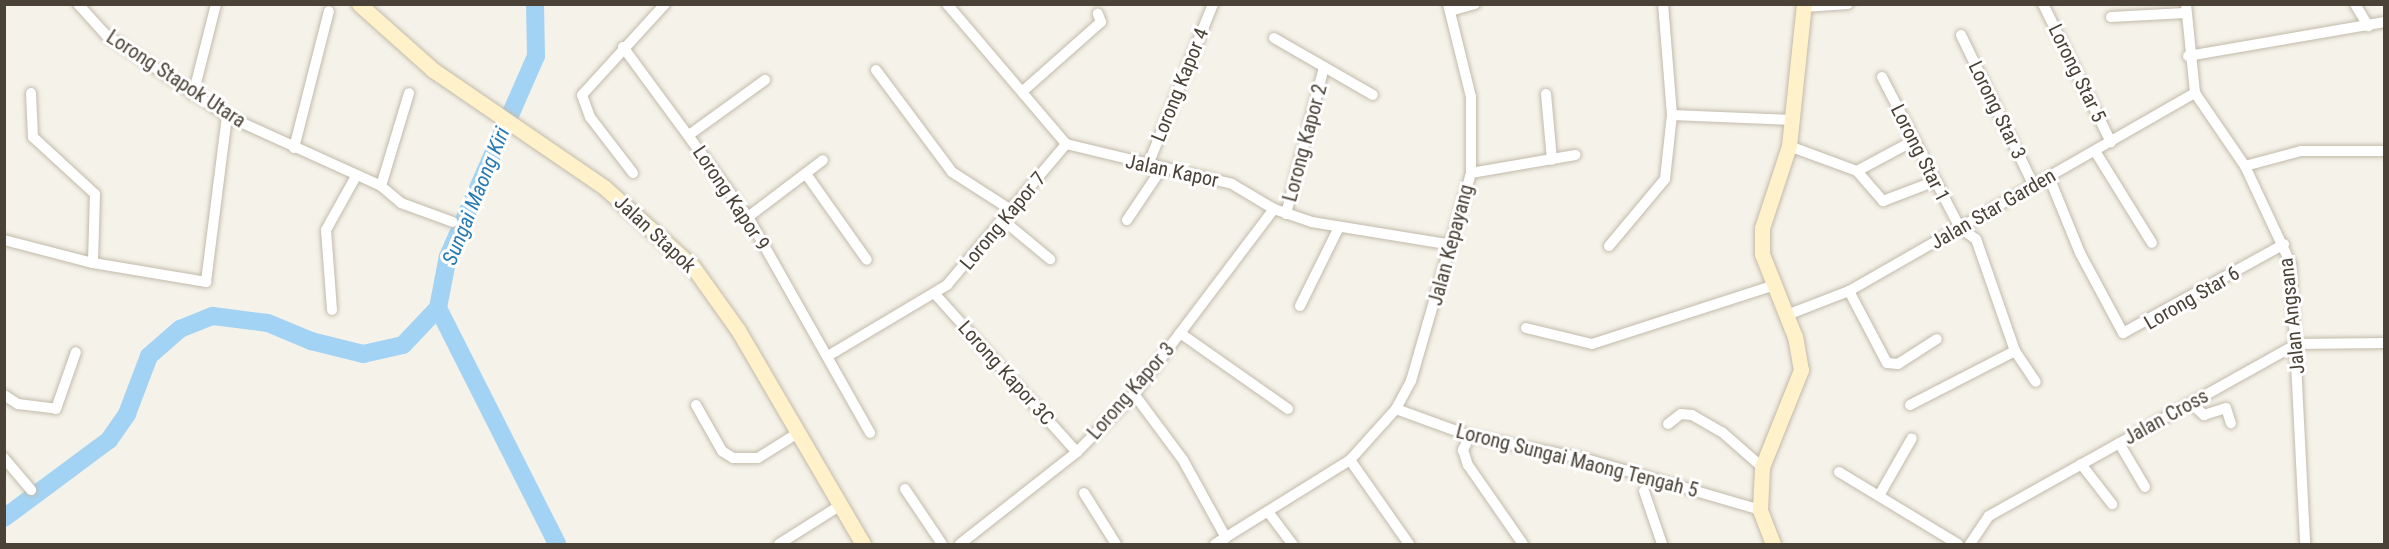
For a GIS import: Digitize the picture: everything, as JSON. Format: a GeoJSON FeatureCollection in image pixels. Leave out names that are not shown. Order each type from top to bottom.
{"type":"FeatureCollection","features":[{"type":"Feature","properties":{"kind":"main road","name":"Jalan Stapok"},"geometry":{"type":"LineString","coordinates":[[359,4],[467,95],[648,223],[705,281],[841,505],[862,544]]}},
{"type":"Feature","properties":{"kind":"main road"},"geometry":{"type":"LineString","coordinates":[[1773,544],[1760,510],[1762,467],[1801,370],[1787,315],[1772,286],[1762,254],[1762,228],[1790,147],[1804,6]]}},
{"type":"Feature","properties":{"kind":"street","name":"Lorong Stapok Utara"},"geometry":{"type":"LineString","coordinates":[[78,4],[106,35],[227,116],[355,178],[381,186]]}},
{"type":"Feature","properties":{"kind":"street"},"geometry":{"type":"LineString","coordinates":[[193,95],[216,4]]}},
{"type":"Feature","properties":{"kind":"street"},"geometry":{"type":"LineString","coordinates":[[633,173],[590,117],[582,95],[623,47],[665,4]]}},
{"type":"Feature","properties":{"kind":"street"},"geometry":{"type":"LineString","coordinates":[[947,4],[1066,144]]}},
{"type":"Feature","properties":{"kind":"street","name":"Lorong Kapor 4"},"geometry":{"type":"LineString","coordinates":[[1148,165],[1213,4]]}},
{"type":"Feature","properties":{"kind":"street"},"geometry":{"type":"LineString","coordinates":[[1449,8],[1475,4]]}},
{"type":"Feature","properties":{"kind":"street"},"geometry":{"type":"LineString","coordinates":[[1609,246],[1665,179],[1672,115],[1663,4]]}},
{"type":"Feature","properties":{"kind":"street"},"geometry":{"type":"LineString","coordinates":[[1804,6],[1848,4]]}},
{"type":"Feature","properties":{"kind":"street","name":"Lorong Star 5"},"geometry":{"type":"LineString","coordinates":[[2043,4],[2111,142]]}},
{"type":"Feature","properties":{"kind":"street"},"geometry":{"type":"LineString","coordinates":[[2355,4],[2368,26]]}},
{"type":"Feature","properties":{"kind":"street","name":"Jalan Kepayang"},"geometry":{"type":"LineString","coordinates":[[1215,544],[1269,513],[1350,460],[1396,409],[1411,381],[1471,173],[1471,97],[1449,8]]}},
{"type":"Feature","properties":{"kind":"street"},"geometry":{"type":"LineString","coordinates":[[2111,17],[2186,9]]}},
{"type":"Feature","properties":{"kind":"street","name":"Jalan Angsana"},"geometry":{"type":"LineString","coordinates":[[2186,9],[2188,56],[2195,93],[2244,166],[2284,244],[2291,264],[2297,344],[2305,544]]}},
{"type":"Feature","properties":{"kind":"street"},"geometry":{"type":"LineString","coordinates":[[294,148],[329,11]]}},
{"type":"Feature","properties":{"kind":"street"},"geometry":{"type":"LineString","coordinates":[[1023,91],[1101,22],[1098,14]]}},
{"type":"Feature","properties":{"kind":"street"},"geometry":{"type":"LineString","coordinates":[[2188,56],[2385,22]]}},
{"type":"Feature","properties":{"kind":"street","name":"Lorong Star 3"},"geometry":{"type":"LineString","coordinates":[[1961,35],[2034,186]]}},
{"type":"Feature","properties":{"kind":"street"},"geometry":{"type":"LineString","coordinates":[[1275,38],[1323,71],[1373,95]]}},
{"type":"Feature","properties":{"kind":"street","name":"Lorong Kapor 9"},"geometry":{"type":"LineString","coordinates":[[623,47],[748,217],[870,433]]}},
{"type":"Feature","properties":{"kind":"street"},"geometry":{"type":"LineString","coordinates":[[876,70],[952,172],[1011,210]]}},
{"type":"Feature","properties":{"kind":"street","name":"Lorong Kapor 2"},"geometry":{"type":"LineString","coordinates":[[1286,214],[1323,71]]}},
{"type":"Feature","properties":{"kind":"street","name":"Lorong Star 1"},"geometry":{"type":"LineString","coordinates":[[1882,77],[1934,182],[1960,228],[1976,239],[2015,351],[2036,382]]}},
{"type":"Feature","properties":{"kind":"street"},"geometry":{"type":"LineString","coordinates":[[689,135],[765,80]]}},
{"type":"Feature","properties":{"kind":"street"},"geometry":{"type":"LineString","coordinates":[[31,93],[33,137],[95,194],[93,263]]}},
{"type":"Feature","properties":{"kind":"street"},"geometry":{"type":"LineString","coordinates":[[409,93],[381,186],[401,203],[453,222]]}},
{"type":"Feature","properties":{"kind":"street","name":"Jalan Star Garden"},"geometry":{"type":"LineString","coordinates":[[1787,315],[1849,291],[2195,93]]}},
{"type":"Feature","properties":{"kind":"street"},"geometry":{"type":"LineString","coordinates":[[1546,94],[1552,160]]}},
{"type":"Feature","properties":{"kind":"street"},"geometry":{"type":"LineString","coordinates":[[1672,115],[1793,120]]}},
{"type":"Feature","properties":{"kind":"street"},"geometry":{"type":"LineString","coordinates":[[4,240],[93,263],[206,282],[227,116]]}},
{"type":"Feature","properties":{"kind":"street"},"geometry":{"type":"LineString","coordinates":[[1857,171],[1913,141]]}},
{"type":"Feature","properties":{"kind":"street","name":"Jalan Kapor"},"geometry":{"type":"LineString","coordinates":[[1066,144],[1232,184],[1286,214],[1339,227],[1452,245]]}},
{"type":"Feature","properties":{"kind":"street","name":"Lorong Kapor 7"},"geometry":{"type":"LineString","coordinates":[[828,356],[935,294],[1004,221],[1066,144]]}},
{"type":"Feature","properties":{"kind":"street"},"geometry":{"type":"LineString","coordinates":[[1790,147],[1857,171],[1883,201],[1934,182]]}},
{"type":"Feature","properties":{"kind":"street"},"geometry":{"type":"LineString","coordinates":[[2095,151],[2152,243]]}},
{"type":"Feature","properties":{"kind":"street"},"geometry":{"type":"LineString","coordinates":[[2244,166],[2301,152],[2385,151]]}},
{"type":"Feature","properties":{"kind":"street"},"geometry":{"type":"LineString","coordinates":[[1471,173],[1575,156]]}},
{"type":"Feature","properties":{"kind":"street"},"geometry":{"type":"LineString","coordinates":[[748,217],[823,160]]}},
{"type":"Feature","properties":{"kind":"street"},"geometry":{"type":"LineString","coordinates":[[1127,220],[1162,168]]}},
{"type":"Feature","properties":{"kind":"street"},"geometry":{"type":"LineString","coordinates":[[806,174],[867,260]]}},
{"type":"Feature","properties":{"kind":"street","name":"Lorong Star 6"},"geometry":{"type":"LineString","coordinates":[[2049,177],[2080,253],[2123,333],[2284,244]]}},
{"type":"Feature","properties":{"kind":"street"},"geometry":{"type":"LineString","coordinates":[[333,310],[326,230],[355,178]]}},
{"type":"Feature","properties":{"kind":"street","name":"Lorong Kapor 3"},"geometry":{"type":"LineString","coordinates":[[960,544],[1077,453],[1134,394],[1274,209]]}},
{"type":"Feature","properties":{"kind":"street"},"geometry":{"type":"LineString","coordinates":[[1004,221],[1050,259]]}},
{"type":"Feature","properties":{"kind":"street"},"geometry":{"type":"LineString","coordinates":[[1300,306],[1339,227]]}},
{"type":"Feature","properties":{"kind":"street"},"geometry":{"type":"LineString","coordinates":[[1526,328],[1593,344],[1772,286]]}},
{"type":"Feature","properties":{"kind":"street"},"geometry":{"type":"LineString","coordinates":[[1849,291],[1887,363],[1898,364],[1937,339]]}},
{"type":"Feature","properties":{"kind":"street","name":"Lorong Kapor 3C"},"geometry":{"type":"LineString","coordinates":[[935,294],[1077,453]]}},
{"type":"Feature","properties":{"kind":"street"},"geometry":{"type":"LineString","coordinates":[[1180,333],[1288,409]]}},
{"type":"Feature","properties":{"kind":"street","name":"Jalan Cross"},"geometry":{"type":"LineString","coordinates":[[1970,544],[1989,516],[2297,344],[2385,343]]}},
{"type":"Feature","properties":{"kind":"street"},"geometry":{"type":"LineString","coordinates":[[1910,405],[2015,351]]}},
{"type":"Feature","properties":{"kind":"street"},"geometry":{"type":"LineString","coordinates":[[4,395],[18,405],[56,409],[76,352]]}},
{"type":"Feature","properties":{"kind":"street"},"geometry":{"type":"LineString","coordinates":[[1134,394],[1183,460],[1226,538]]}},
{"type":"Feature","properties":{"kind":"street"},"geometry":{"type":"LineString","coordinates":[[2191,403],[2204,415],[2226,408],[2231,423]]}},
{"type":"Feature","properties":{"kind":"street"},"geometry":{"type":"LineString","coordinates":[[696,405],[722,451],[733,458],[758,458],[798,433]]}},
{"type":"Feature","properties":{"kind":"street","name":"Lorong Sungai Maong Tengah 5"},"geometry":{"type":"LineString","coordinates":[[1396,409],[1470,436],[1586,459],[1760,510]]}},
{"type":"Feature","properties":{"kind":"street"},"geometry":{"type":"LineString","coordinates":[[1668,424],[1681,414],[1692,415],[1722,432],[1762,467]]}},
{"type":"Feature","properties":{"kind":"street"},"geometry":{"type":"LineString","coordinates":[[1470,436],[1463,450],[1468,465],[1523,544]]}},
{"type":"Feature","properties":{"kind":"street"},"geometry":{"type":"LineString","coordinates":[[1880,494],[1912,438]]}},
{"type":"Feature","properties":{"kind":"street"},"geometry":{"type":"LineString","coordinates":[[2119,443],[2145,487]]}},
{"type":"Feature","properties":{"kind":"street"},"geometry":{"type":"LineString","coordinates":[[4,458],[31,490]]}},
{"type":"Feature","properties":{"kind":"street"},"geometry":{"type":"LineString","coordinates":[[1350,460],[1409,544]]}},
{"type":"Feature","properties":{"kind":"street"},"geometry":{"type":"LineString","coordinates":[[2082,464],[2112,504]]}},
{"type":"Feature","properties":{"kind":"street"},"geometry":{"type":"LineString","coordinates":[[1839,472],[1880,494],[1941,541],[1958,544]]}},
{"type":"Feature","properties":{"kind":"street"},"geometry":{"type":"LineString","coordinates":[[905,489],[942,544]]}},
{"type":"Feature","properties":{"kind":"street"},"geometry":{"type":"LineString","coordinates":[[1644,491],[1662,544]]}},
{"type":"Feature","properties":{"kind":"street"},"geometry":{"type":"LineString","coordinates":[[1084,493],[1116,544]]}},
{"type":"Feature","properties":{"kind":"street"},"geometry":{"type":"LineString","coordinates":[[779,544],[841,505]]}},
{"type":"Feature","properties":{"kind":"street"},"geometry":{"type":"LineString","coordinates":[[1269,513],[1292,544]]}},
{"type":"Feature","properties":{"kind":"waterway","name":"Sungai Maong Kiri"},"geometry":{"type":"LineString","coordinates":[[535,4],[536,56],[448,256],[438,308],[557,544]]}},
{"type":"Feature","properties":{"kind":"waterway"},"geometry":{"type":"LineString","coordinates":[[4,518],[109,440],[127,414],[149,356],[180,329],[213,316],[268,323],[311,341],[363,354],[403,345],[438,308]]}}]}
